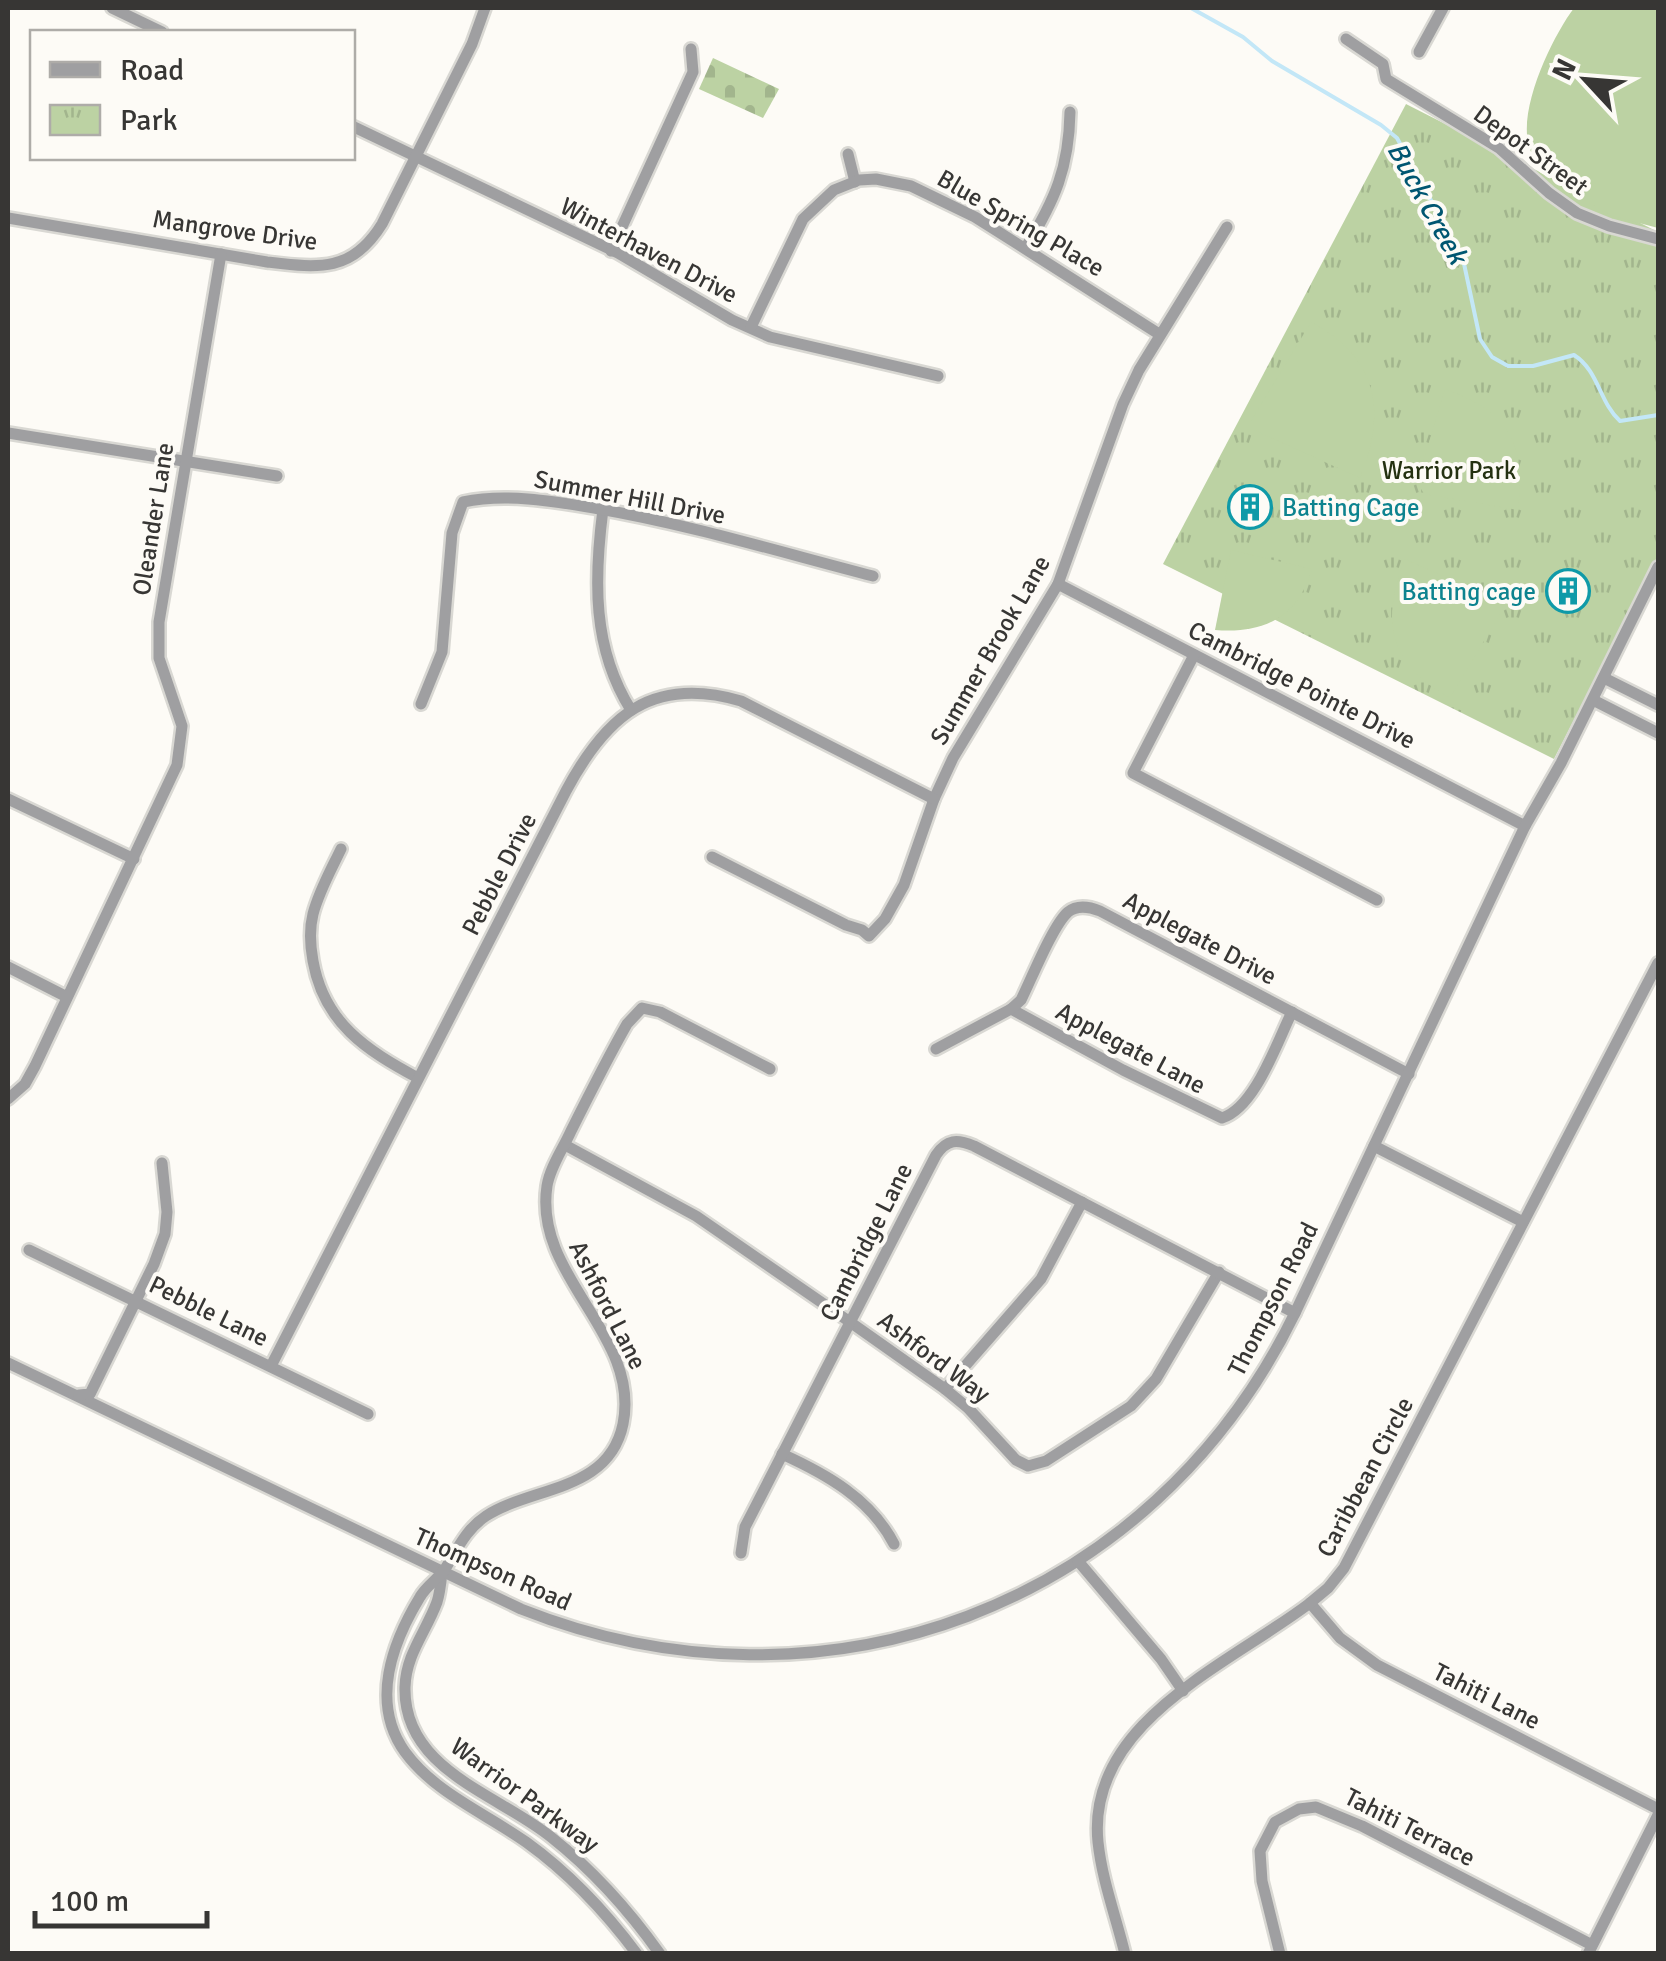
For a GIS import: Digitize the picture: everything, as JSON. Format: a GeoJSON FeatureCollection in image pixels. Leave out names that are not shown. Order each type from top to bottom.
{"type":"FeatureCollection","features":[{"type":"Feature","properties":{"kind":"street"},"geometry":{"type":"LineString","coordinates":[[112,8],[158,30]]}},
{"type":"Feature","properties":{"kind":"street","name":"Mangrove Drive"},"geometry":{"type":"LineString","coordinates":[[8,218],[307,267],[333,265],[351,258],[374,236],[472,44],[485,8]]}},
{"type":"Feature","properties":{"kind":"street"},"geometry":{"type":"LineString","coordinates":[[1419,52],[1443,8]]}},
{"type":"Feature","properties":{"kind":"street","name":"Depot Street"},"geometry":{"type":"LineString","coordinates":[[1346,39],[1383,64],[1386,79],[1499,148],[1563,204],[1609,226],[1658,239]]}},
{"type":"Feature","properties":{"kind":"street"},"geometry":{"type":"LineString","coordinates":[[611,250],[693,72],[692,49]]}},
{"type":"Feature","properties":{"kind":"street"},"geometry":{"type":"LineString","coordinates":[[1026,248],[1048,212],[1063,176],[1070,112]]}},
{"type":"Feature","properties":{"kind":"street","name":"Winterhaven Drive"},"geometry":{"type":"LineString","coordinates":[[355,127],[611,250],[732,320],[792,345],[938,376]]}},
{"type":"Feature","properties":{"kind":"street"},"geometry":{"type":"LineString","coordinates":[[752,327],[803,219],[834,190],[854,182],[848,154]]}},
{"type":"Feature","properties":{"kind":"street","name":"Blue Spring Place"},"geometry":{"type":"LineString","coordinates":[[854,182],[896,181],[912,186],[1026,248],[1159,334]]}},
{"type":"Feature","properties":{"kind":"street","name":"Summer Brook Lane"},"geometry":{"type":"LineString","coordinates":[[712,858],[870,936],[885,918],[904,885],[934,799],[962,742],[1058,584],[1123,404],[1159,334],[1226,226]]}},
{"type":"Feature","properties":{"kind":"street","name":"Oleander Lane"},"geometry":{"type":"LineString","coordinates":[[134,859],[180,750],[182,726],[159,658],[159,622],[221,254]]}},
{"type":"Feature","properties":{"kind":"street"},"geometry":{"type":"LineString","coordinates":[[8,434],[278,476]]}},
{"type":"Feature","properties":{"kind":"street","name":"Summer Hill Drive"},"geometry":{"type":"LineString","coordinates":[[421,704],[442,652],[447,628],[452,533],[464,502],[478,498],[603,509],[873,576]]}},
{"type":"Feature","properties":{"kind":"street"},"geometry":{"type":"LineString","coordinates":[[603,509],[596,574],[599,624],[610,668],[631,710]]}},
{"type":"Feature","properties":{"kind":"street","name":"Thompson Road"},"geometry":{"type":"LineString","coordinates":[[8,1363],[442,1572],[568,1628],[649,1647],[746,1657],[835,1651],[921,1633],[996,1605],[1078,1561],[1135,1520],[1206,1450],[1254,1387],[1295,1313],[1525,826],[1658,566]]}},
{"type":"Feature","properties":{"kind":"street","name":"Cambridge Pointe Drive"},"geometry":{"type":"LineString","coordinates":[[1058,584],[1525,826]]}},
{"type":"Feature","properties":{"kind":"street"},"geometry":{"type":"LineString","coordinates":[[1194,655],[1132,773],[1377,900]]}},
{"type":"Feature","properties":{"kind":"street"},"geometry":{"type":"LineString","coordinates":[[1604,678],[1658,705]]}},
{"type":"Feature","properties":{"kind":"street","name":"Pebble Drive"},"geometry":{"type":"LineString","coordinates":[[270,1366],[598,737],[631,710],[680,694],[726,696],[742,700],[934,799]]}},
{"type":"Feature","properties":{"kind":"street"},"geometry":{"type":"LineString","coordinates":[[1592,700],[1658,733]]}},
{"type":"Feature","properties":{"kind":"street"},"geometry":{"type":"LineString","coordinates":[[8,799],[134,859],[25,1084],[8,1099]]}},
{"type":"Feature","properties":{"kind":"street"},"geometry":{"type":"LineString","coordinates":[[341,849],[320,891],[310,927],[319,988],[332,1013],[356,1042],[418,1078]]}},
{"type":"Feature","properties":{"kind":"street","name":"Applegate Drive"},"geometry":{"type":"LineString","coordinates":[[1011,1009],[1021,1000],[1068,912],[1083,907],[1100,911],[1408,1074]]}},
{"type":"Feature","properties":{"kind":"street","name":"Caribbean Circle"},"geometry":{"type":"LineString","coordinates":[[1125,1954],[1098,1840],[1101,1794],[1123,1746],[1183,1692],[1310,1603],[1337,1578],[1658,964]]}},
{"type":"Feature","properties":{"kind":"street"},"geometry":{"type":"LineString","coordinates":[[8,967],[67,997]]}},
{"type":"Feature","properties":{"kind":"street","name":"Ashford Lane"},"geometry":{"type":"LineString","coordinates":[[442,1572],[476,1523],[488,1514],[565,1486],[594,1470],[609,1456],[622,1426],[625,1402],[620,1368],[558,1260],[547,1230],[545,1207],[548,1180],[627,1024],[642,1008],[660,1012],[770,1069]]}},
{"type":"Feature","properties":{"kind":"street"},"geometry":{"type":"LineString","coordinates":[[936,1050],[1011,1009]]}},
{"type":"Feature","properties":{"kind":"street","name":"Applegate Lane"},"geometry":{"type":"LineString","coordinates":[[1011,1009],[1222,1118],[1238,1111],[1249,1097],[1292,1012]]}},
{"type":"Feature","properties":{"kind":"street","name":"Cambridge Lane"},"geometry":{"type":"LineString","coordinates":[[741,1553],[746,1526],[943,1146],[958,1140],[1295,1313]]}},
{"type":"Feature","properties":{"kind":"street","name":"Ashford Way"},"geometry":{"type":"LineString","coordinates":[[564,1145],[696,1216],[850,1322],[945,1389],[1016,1460],[1028,1466],[1037,1466],[1131,1406],[1150,1386],[1219,1272]]}},
{"type":"Feature","properties":{"kind":"street"},"geometry":{"type":"LineString","coordinates":[[1374,1146],[1523,1222]]}},
{"type":"Feature","properties":{"kind":"street"},"geometry":{"type":"LineString","coordinates":[[75,1396],[90,1394],[154,1264],[166,1226],[162,1163]]}},
{"type":"Feature","properties":{"kind":"street"},"geometry":{"type":"LineString","coordinates":[[945,1389],[1040,1279],[1082,1202]]}},
{"type":"Feature","properties":{"kind":"street","name":"Pebble Lane"},"geometry":{"type":"LineString","coordinates":[[29,1250],[368,1414]]}},
{"type":"Feature","properties":{"kind":"street"},"geometry":{"type":"LineString","coordinates":[[782,1454],[832,1480],[859,1500],[884,1526],[894,1544]]}},
{"type":"Feature","properties":{"kind":"street"},"geometry":{"type":"LineString","coordinates":[[1078,1561],[1183,1692]]}},
{"type":"Feature","properties":{"kind":"street","name":"Warrior Parkway"},"geometry":{"type":"LineString","coordinates":[[442,1572],[421,1594],[387,1675],[388,1710],[399,1743],[432,1782],[527,1843],[568,1876],[605,1913],[637,1954]]}},
{"type":"Feature","properties":{"kind":"street","name":"Warrior Parkway"},"geometry":{"type":"LineString","coordinates":[[442,1572],[436,1602],[406,1671],[408,1714],[420,1743],[446,1770],[548,1834],[595,1874],[638,1922],[660,1954]]}},
{"type":"Feature","properties":{"kind":"street","name":"Tahiti Lane"},"geometry":{"type":"LineString","coordinates":[[1310,1603],[1340,1638],[1377,1665],[1658,1812],[1590,1949]]}},
{"type":"Feature","properties":{"kind":"street","name":"Tahiti Terrace"},"geometry":{"type":"LineString","coordinates":[[1280,1954],[1262,1881],[1260,1851],[1276,1822],[1299,1809],[1316,1807],[1348,1820],[1590,1949]]}},
{"type":"Feature","properties":{"kind":"green space"},"geometry":{"type":"Polygon","coordinates":[[[1574,8],[1658,8],[1658,228],[1609,215],[1583,199],[1578,203],[1566,194],[1570,189],[1537,161],[1528,142],[1530,102],[1537,80],[1574,8]]]}},
{"type":"Feature","properties":{"kind":"green space"},"geometry":{"type":"Polygon","coordinates":[[[713,58],[779,89],[763,118],[699,89],[713,58]]]}},
{"type":"Feature","properties":{"kind":"green space","name":"Warrior Park"},"geometry":{"type":"Polygon","coordinates":[[[1406,104],[1658,232],[1658,557],[1554,759],[1163,564],[1406,104]]]}},
{"type":"Feature","properties":{"kind":"green space"},"geometry":{"type":"Polygon","coordinates":[[[1311,322],[1351,352],[1371,388],[1373,430],[1360,478],[1254,430],[1251,421],[1311,322]]]}},
{"type":"Feature","properties":{"kind":"green space"},"geometry":{"type":"Polygon","coordinates":[[[1445,389],[1485,408],[1508,433],[1519,466],[1518,510],[1424,494],[1417,482],[1445,389]]]}},
{"type":"Feature","properties":{"kind":"green space"},"geometry":{"type":"Polygon","coordinates":[[[1231,550],[1312,569],[1298,599],[1277,619],[1249,629],[1215,630],[1231,550]]]}},
{"type":"Feature","properties":{"kind":"green space"},"geometry":{"type":"Polygon","coordinates":[[[1405,559],[1501,602],[1503,609],[1450,698],[1414,671],[1395,639],[1393,603],[1405,559]]]}},
{"type":"Feature","properties":{"kind":"waterway","name":"Buck Creek"},"geometry":{"type":"LineString","coordinates":[[1191,8],[1243,37],[1272,61],[1397,138],[1463,259],[1480,339],[1492,357],[1508,366],[1533,366],[1574,355],[1589,369],[1620,421],[1658,415]]}},
{"type":"Feature","properties":{"kind":"place","name":"Batting Cage"},"geometry":{"type":"Point","coordinates":[1250,507]}},
{"type":"Feature","properties":{"kind":"place","name":"Batting cage"},"geometry":{"type":"Point","coordinates":[1568,591]}}]}
